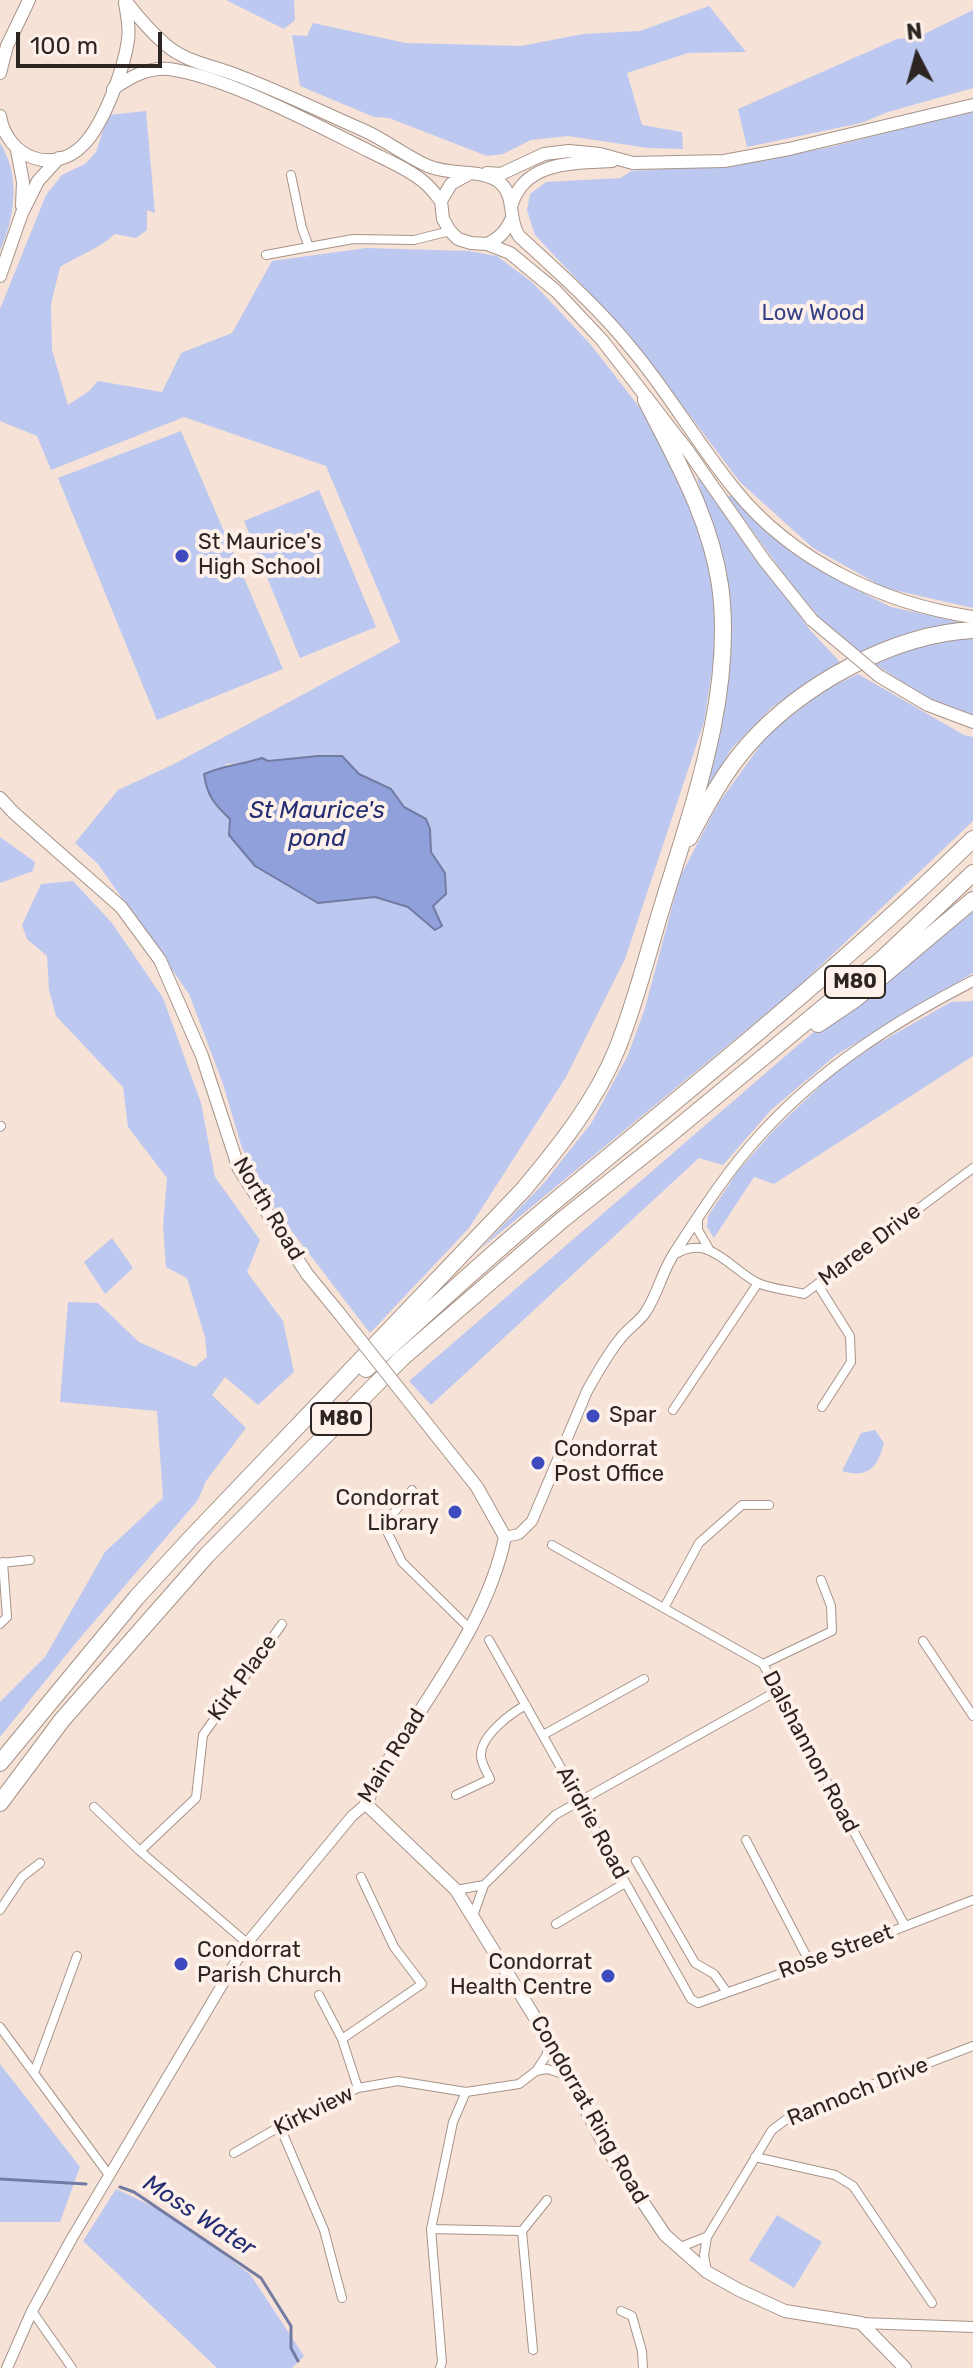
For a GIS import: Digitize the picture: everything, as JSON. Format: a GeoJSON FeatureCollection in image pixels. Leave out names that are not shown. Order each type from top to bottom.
{"type":"FeatureCollection","features":[{"type":"Feature","properties":{"kind":"highway","name":"M80"},"geometry":{"type":"LineString","coordinates":[[0,1763],[137,1597],[523,1190],[590,1101],[617,1050],[674,868],[716,709],[722,668],[723,614],[714,555],[681,466],[646,400]]}},
{"type":"Feature","properties":{"kind":"highway","name":"M80"},"geometry":{"type":"LineString","coordinates":[[674,868],[710,798],[747,746],[788,705],[855,664],[916,641],[957,630],[973,630]]}},
{"type":"Feature","properties":{"kind":"highway","name":"M80"},"geometry":{"type":"LineString","coordinates":[[273,1454],[493,1254],[845,959],[973,839]]}},
{"type":"Feature","properties":{"kind":"highway","name":"M80"},"geometry":{"type":"LineString","coordinates":[[0,1803],[62,1720],[197,1566],[402,1358],[562,1220],[881,960],[973,873]]}},
{"type":"Feature","properties":{"kind":"highway","name":"M80"},"geometry":{"type":"LineString","coordinates":[[731,1084],[855,999],[973,900]]}},
{"type":"Feature","properties":{"kind":"main road"},"geometry":{"type":"LineString","coordinates":[[0,73],[7,46],[29,0]]}},
{"type":"Feature","properties":{"kind":"main road"},"geometry":{"type":"LineString","coordinates":[[17,150],[36,158],[59,158],[74,152],[86,142],[113,89],[128,40],[124,0]]}},
{"type":"Feature","properties":{"kind":"main road"},"geometry":{"type":"LineString","coordinates":[[124,0],[167,46],[185,58],[238,75],[368,132],[443,172],[501,174],[544,154],[569,151],[600,154],[623,161]]}},
{"type":"Feature","properties":{"kind":"main road"},"geometry":{"type":"LineString","coordinates":[[0,32],[7,46]]}},
{"type":"Feature","properties":{"kind":"main road"},"geometry":{"type":"LineString","coordinates":[[113,89],[141,72],[154,69],[169,69],[223,85],[340,137],[425,183],[441,201],[443,219],[458,239],[487,244],[510,253],[556,291],[602,340],[812,620],[879,676],[928,705],[973,722]]}},
{"type":"Feature","properties":{"kind":"main road"},"geometry":{"type":"LineString","coordinates":[[487,244],[507,230],[516,190],[541,170],[567,162],[656,164],[724,161],[789,149],[973,105]]}},
{"type":"Feature","properties":{"kind":"main road"},"geometry":{"type":"LineString","coordinates":[[0,116],[1,129],[17,150],[23,182],[22,213]]}},
{"type":"Feature","properties":{"kind":"main road"},"geometry":{"type":"LineString","coordinates":[[0,276],[22,213],[38,181],[59,158]]}},
{"type":"Feature","properties":{"kind":"main road"},"geometry":{"type":"LineString","coordinates":[[483,173],[505,187],[512,211],[512,227],[519,236],[576,289],[633,350],[721,472],[762,519],[815,560],[865,585],[915,604],[973,617]]}},
{"type":"Feature","properties":{"kind":"main road"},"geometry":{"type":"LineString","coordinates":[[441,201],[451,184],[467,175]]}},
{"type":"Feature","properties":{"kind":"main road","name":"North Road"},"geometry":{"type":"LineString","coordinates":[[0,798],[121,907],[160,960],[202,1056],[239,1169],[307,1274],[477,1487],[505,1537]]}},
{"type":"Feature","properties":{"kind":"main road","name":"Main Road"},"geometry":{"type":"LineString","coordinates":[[366,1804],[377,1775],[470,1629],[492,1585],[505,1537]]}},
{"type":"Feature","properties":{"kind":"main road","name":"Condorrat Ring Road"},"geometry":{"type":"LineString","coordinates":[[366,1804],[456,1890],[550,2042],[604,2144],[653,2218],[678,2248],[707,2272],[785,2311],[861,2323]]}},
{"type":"Feature","properties":{"kind":"main road"},"geometry":{"type":"LineString","coordinates":[[861,2323],[905,2368]]}},
{"type":"Feature","properties":{"kind":"street"},"geometry":{"type":"LineString","coordinates":[[291,175],[309,247]]}},
{"type":"Feature","properties":{"kind":"street"},"geometry":{"type":"LineString","coordinates":[[266,255],[353,239],[414,240],[450,231]]}},
{"type":"Feature","properties":{"kind":"street"},"geometry":{"type":"LineString","coordinates":[[505,1537],[519,1534],[532,1521],[587,1391],[620,1339],[643,1316],[672,1256],[725,1177],[760,1135],[799,1095],[856,1050],[939,998],[973,981]]}},
{"type":"Feature","properties":{"kind":"street","name":"Maree Drive"},"geometry":{"type":"LineString","coordinates":[[709,1250],[758,1283],[804,1294],[973,1168]]}},
{"type":"Feature","properties":{"kind":"street"},"geometry":{"type":"LineString","coordinates":[[698,1218],[698,1230],[709,1250]]}},
{"type":"Feature","properties":{"kind":"street"},"geometry":{"type":"LineString","coordinates":[[672,1256],[684,1248],[697,1246],[709,1250]]}},
{"type":"Feature","properties":{"kind":"street"},"geometry":{"type":"LineString","coordinates":[[673,1410],[758,1283]]}},
{"type":"Feature","properties":{"kind":"street"},"geometry":{"type":"LineString","coordinates":[[818,1285],[850,1336],[851,1362],[822,1407]]}},
{"type":"Feature","properties":{"kind":"street"},"geometry":{"type":"LineString","coordinates":[[412,1490],[384,1525],[402,1562],[470,1629]]}},
{"type":"Feature","properties":{"kind":"street"},"geometry":{"type":"LineString","coordinates":[[664,1608],[699,1543],[742,1505],[769,1505]]}},
{"type":"Feature","properties":{"kind":"street","name":"Dalshannon Road"},"geometry":{"type":"LineString","coordinates":[[552,1545],[763,1664],[905,1926]]}},
{"type":"Feature","properties":{"kind":"street"},"geometry":{"type":"LineString","coordinates":[[0,1624],[7,1617],[2,1563],[30,1560]]}},
{"type":"Feature","properties":{"kind":"street"},"geometry":{"type":"LineString","coordinates":[[763,1664],[832,1631],[831,1606],[821,1580]]}},
{"type":"Feature","properties":{"kind":"street","name":"Kirk Place"},"geometry":{"type":"LineString","coordinates":[[140,1851],[196,1798],[203,1735],[282,1624]]}},
{"type":"Feature","properties":{"kind":"street","name":"Airdrie Road"},"geometry":{"type":"LineString","coordinates":[[489,1640],[691,1999],[698,2003]]}},
{"type":"Feature","properties":{"kind":"street"},"geometry":{"type":"LineString","coordinates":[[923,1641],[973,1716]]}},
{"type":"Feature","properties":{"kind":"street"},"geometry":{"type":"LineString","coordinates":[[543,1735],[644,1679]]}},
{"type":"Feature","properties":{"kind":"street"},"geometry":{"type":"LineString","coordinates":[[472,1917],[484,1885],[555,1815],[777,1691]]}},
{"type":"Feature","properties":{"kind":"street"},"geometry":{"type":"LineString","coordinates":[[456,1795],[490,1779],[482,1760],[482,1749],[501,1722],[526,1705]]}},
{"type":"Feature","properties":{"kind":"street","name":"Main Road"},"geometry":{"type":"LineString","coordinates":[[7,2368],[32,2311],[121,2151],[247,1943],[352,1816],[366,1804]]}},
{"type":"Feature","properties":{"kind":"street"},"geometry":{"type":"LineString","coordinates":[[94,1807],[247,1943]]}},
{"type":"Feature","properties":{"kind":"street"},"geometry":{"type":"LineString","coordinates":[[746,1840],[810,1963]]}},
{"type":"Feature","properties":{"kind":"street"},"geometry":{"type":"LineString","coordinates":[[636,1861],[695,1963],[714,1974],[726,1991]]}},
{"type":"Feature","properties":{"kind":"street"},"geometry":{"type":"LineString","coordinates":[[0,1910],[22,1877],[40,1863]]}},
{"type":"Feature","properties":{"kind":"street"},"geometry":{"type":"LineString","coordinates":[[342,2039],[422,1984],[394,1947],[361,1877]]}},
{"type":"Feature","properties":{"kind":"street"},"geometry":{"type":"LineString","coordinates":[[556,1924],[625,1883]]}},
{"type":"Feature","properties":{"kind":"street"},"geometry":{"type":"LineString","coordinates":[[456,1890],[484,1885]]}},
{"type":"Feature","properties":{"kind":"street","name":"Rose Street"},"geometry":{"type":"LineString","coordinates":[[698,2003],[973,1900]]}},
{"type":"Feature","properties":{"kind":"street"},"geometry":{"type":"LineString","coordinates":[[34,2073],[77,1956]]}},
{"type":"Feature","properties":{"kind":"street"},"geometry":{"type":"LineString","coordinates":[[319,1995],[342,2039],[358,2088]]}},
{"type":"Feature","properties":{"kind":"street"},"geometry":{"type":"LineString","coordinates":[[0,2027],[109,2175]]}},
{"type":"Feature","properties":{"kind":"street"},"geometry":{"type":"LineString","coordinates":[[536,2071],[546,2056],[550,2042]]}},
{"type":"Feature","properties":{"kind":"street","name":"Rannoch Drive"},"geometry":{"type":"LineString","coordinates":[[707,2237],[772,2130],[791,2116],[973,2046]]}},
{"type":"Feature","properties":{"kind":"street"},"geometry":{"type":"LineString","coordinates":[[536,2071],[547,2069],[569,2076]]}},
{"type":"Feature","properties":{"kind":"street","name":"Kirkview"},"geometry":{"type":"LineString","coordinates":[[234,2153],[358,2088],[398,2081],[466,2092],[519,2084],[536,2071]]}},
{"type":"Feature","properties":{"kind":"street"},"geometry":{"type":"LineString","coordinates":[[440,2368],[431,2229],[453,2122],[466,2092]]}},
{"type":"Feature","properties":{"kind":"street"},"geometry":{"type":"LineString","coordinates":[[280,2127],[324,2228],[342,2298]]}},
{"type":"Feature","properties":{"kind":"street"},"geometry":{"type":"LineString","coordinates":[[755,2157],[835,2175],[853,2186],[932,2303]]}},
{"type":"Feature","properties":{"kind":"street"},"geometry":{"type":"LineString","coordinates":[[533,2350],[522,2231],[547,2200]]}},
{"type":"Feature","properties":{"kind":"street"},"geometry":{"type":"LineString","coordinates":[[431,2229],[522,2231]]}},
{"type":"Feature","properties":{"kind":"street"},"geometry":{"type":"LineString","coordinates":[[678,2248],[707,2237]]}},
{"type":"Feature","properties":{"kind":"street"},"geometry":{"type":"LineString","coordinates":[[707,2237],[704,2255],[707,2272]]}},
{"type":"Feature","properties":{"kind":"street"},"geometry":{"type":"LineString","coordinates":[[32,2311],[72,2368]]}},
{"type":"Feature","properties":{"kind":"street"},"geometry":{"type":"LineString","coordinates":[[621,2311],[632,2316],[642,2351],[643,2368]]}},
{"type":"Feature","properties":{"kind":"street","name":"Condorrat Ring Road"},"geometry":{"type":"LineString","coordinates":[[861,2323],[973,2327]]}},
{"type":"Feature","properties":{"kind":"street"},"geometry":{"type":"LineString","coordinates":[[879,2342],[881,2333],[890,2324]]}},
{"type":"Feature","properties":{"kind":"green space"},"geometry":{"type":"Polygon","coordinates":[[[226,0],[294,0],[295,20],[284,29],[226,0]]]}},
{"type":"Feature","properties":{"kind":"green space"},"geometry":{"type":"Polygon","coordinates":[[[709,6],[746,52],[688,53],[627,73],[642,125],[682,132],[683,149],[648,148],[568,136],[531,140],[503,154],[487,156],[389,118],[374,117],[300,86],[292,35],[307,36],[313,23],[406,43],[521,46],[583,34],[640,31],[709,6]]]}},
{"type":"Feature","properties":{"kind":"green space"},"geometry":{"type":"Polygon","coordinates":[[[973,10],[973,88],[888,112],[861,123],[747,147],[738,109],[897,39],[918,37],[973,10]]]}},
{"type":"Feature","properties":{"kind":"green space"},"geometry":{"type":"Polygon","coordinates":[[[146,111],[155,213],[147,210],[147,230],[136,238],[115,234],[60,267],[51,304],[52,350],[68,405],[98,381],[162,392],[181,353],[232,333],[272,261],[366,248],[468,251],[497,256],[533,283],[591,345],[657,430],[702,526],[714,587],[717,639],[704,722],[625,959],[566,1077],[469,1228],[370,1333],[277,1212],[242,1148],[222,1081],[189,994],[98,864],[75,843],[118,790],[176,763],[400,642],[326,466],[184,417],[51,470],[37,436],[0,421],[0,309],[46,195],[62,175],[85,164],[96,152],[108,115],[146,111]],[[342,756],[268,761],[262,758],[247,763],[226,764],[229,835],[318,903],[375,897],[408,907],[435,930],[433,906],[445,873],[431,852],[430,829],[426,819],[403,807],[391,789],[359,774],[342,756]]]}},
{"type":"Feature","properties":{"kind":"green space","name":"Low Wood"},"geometry":{"type":"Polygon","coordinates":[[[973,111],[973,608],[885,588],[813,548],[740,482],[630,336],[535,235],[527,210],[530,194],[546,182],[621,178],[631,171],[742,164],[830,147],[973,111]]]}},
{"type":"Feature","properties":{"kind":"green space"},"geometry":{"type":"Polygon","coordinates":[[[0,143],[11,169],[14,197],[0,251],[0,143]]]}},
{"type":"Feature","properties":{"kind":"green space"},"geometry":{"type":"Polygon","coordinates":[[[181,431],[283,669],[157,720],[58,478],[181,431]]]}},
{"type":"Feature","properties":{"kind":"green space"},"geometry":{"type":"Polygon","coordinates":[[[701,478],[810,630],[840,662],[771,708],[731,749],[708,790],[708,771],[727,689],[731,635],[727,589],[697,479],[701,478]]]}},
{"type":"Feature","properties":{"kind":"green space"},"geometry":{"type":"Polygon","coordinates":[[[319,490],[376,627],[300,658],[244,521],[319,490]]]}},
{"type":"Feature","properties":{"kind":"green space"},"geometry":{"type":"Polygon","coordinates":[[[731,495],[798,557],[849,586],[891,607],[969,624],[924,628],[861,652],[824,623],[791,584],[728,497],[731,495]]]}},
{"type":"Feature","properties":{"kind":"green space"},"geometry":{"type":"Polygon","coordinates":[[[973,635],[973,716],[922,695],[875,664],[921,645],[973,635]]]}},
{"type":"Feature","properties":{"kind":"green space"},"geometry":{"type":"Polygon","coordinates":[[[858,674],[964,735],[973,737],[973,821],[796,989],[479,1250],[544,1183],[592,1122],[628,1055],[645,1008],[680,877],[718,804],[772,729],[829,688],[858,674]]]}},
{"type":"Feature","properties":{"kind":"green space"},"geometry":{"type":"Polygon","coordinates":[[[0,837],[35,862],[33,871],[0,883],[0,837]]]}},
{"type":"Feature","properties":{"kind":"green space"},"geometry":{"type":"Polygon","coordinates":[[[73,881],[112,923],[163,998],[201,1103],[215,1177],[260,1240],[247,1272],[283,1321],[294,1372],[258,1405],[225,1377],[212,1395],[246,1428],[206,1481],[198,1500],[0,1737],[0,1702],[45,1657],[105,1552],[163,1498],[157,1411],[60,1402],[68,1302],[98,1303],[139,1342],[195,1367],[207,1357],[205,1337],[187,1278],[166,1267],[163,1226],[167,1178],[128,1127],[123,1087],[56,1016],[49,990],[47,956],[27,939],[22,925],[41,884],[73,881]]]}},
{"type":"Feature","properties":{"kind":"green space"},"geometry":{"type":"Polygon","coordinates":[[[973,906],[973,973],[836,1055],[771,1110],[723,1165],[699,1158],[431,1405],[409,1381],[804,1040],[973,906]]]}},
{"type":"Feature","properties":{"kind":"green space"},"geometry":{"type":"Polygon","coordinates":[[[973,1001],[973,1056],[774,1184],[754,1177],[714,1238],[707,1227],[708,1216],[738,1171],[774,1130],[835,1072],[951,1002],[973,1001]]]}},
{"type":"Feature","properties":{"kind":"green space"},"geometry":{"type":"Polygon","coordinates":[[[112,1238],[133,1268],[105,1294],[84,1262],[112,1238]]]}},
{"type":"Feature","properties":{"kind":"green space"},"geometry":{"type":"Polygon","coordinates":[[[875,1430],[884,1443],[875,1465],[865,1472],[842,1471],[861,1433],[875,1430]]]}},
{"type":"Feature","properties":{"kind":"green space"},"geometry":{"type":"Polygon","coordinates":[[[0,2064],[80,2167],[60,2222],[0,2222],[0,2064]]]}},
{"type":"Feature","properties":{"kind":"green space"},"geometry":{"type":"Polygon","coordinates":[[[116,2189],[167,2213],[250,2274],[304,2356],[292,2368],[217,2368],[83,2241],[116,2189]]]}},
{"type":"Feature","properties":{"kind":"green space"},"geometry":{"type":"Polygon","coordinates":[[[777,2215],[822,2242],[794,2288],[749,2260],[777,2215]]]}},
{"type":"Feature","properties":{"kind":"water","name":"St Maurice's pond"},"geometry":{"type":"Polygon","coordinates":[[[342,756],[359,774],[391,789],[404,807],[426,819],[430,829],[431,852],[445,873],[446,894],[433,906],[442,926],[435,930],[408,907],[375,897],[318,903],[255,866],[229,835],[230,819],[212,800],[204,774],[262,758],[268,761],[342,756]]]}},
{"type":"Feature","properties":{"kind":"waterway","name":"Moss Water"},"geometry":{"type":"LineString","coordinates":[[0,2179],[86,2184]]}},
{"type":"Feature","properties":{"kind":"waterway","name":"Moss Water"},"geometry":{"type":"LineString","coordinates":[[120,2187],[134,2192],[261,2278],[291,2326],[291,2348],[298,2361]]}},
{"type":"Feature","properties":{"kind":"place","name":"St Maurice's High School"},"geometry":{"type":"Point","coordinates":[182,556]}},
{"type":"Feature","properties":{"kind":"place","name":"Spar"},"geometry":{"type":"Point","coordinates":[593,1416]}},
{"type":"Feature","properties":{"kind":"place","name":"Condorrat Post Office"},"geometry":{"type":"Point","coordinates":[538,1463]}},
{"type":"Feature","properties":{"kind":"place","name":"Condorrat Library"},"geometry":{"type":"Point","coordinates":[455,1512]}},
{"type":"Feature","properties":{"kind":"place","name":"Condorrat Parish Church"},"geometry":{"type":"Point","coordinates":[181,1964]}},
{"type":"Feature","properties":{"kind":"place","name":"Condorrat Health Centre"},"geometry":{"type":"Point","coordinates":[608,1976]}}]}
